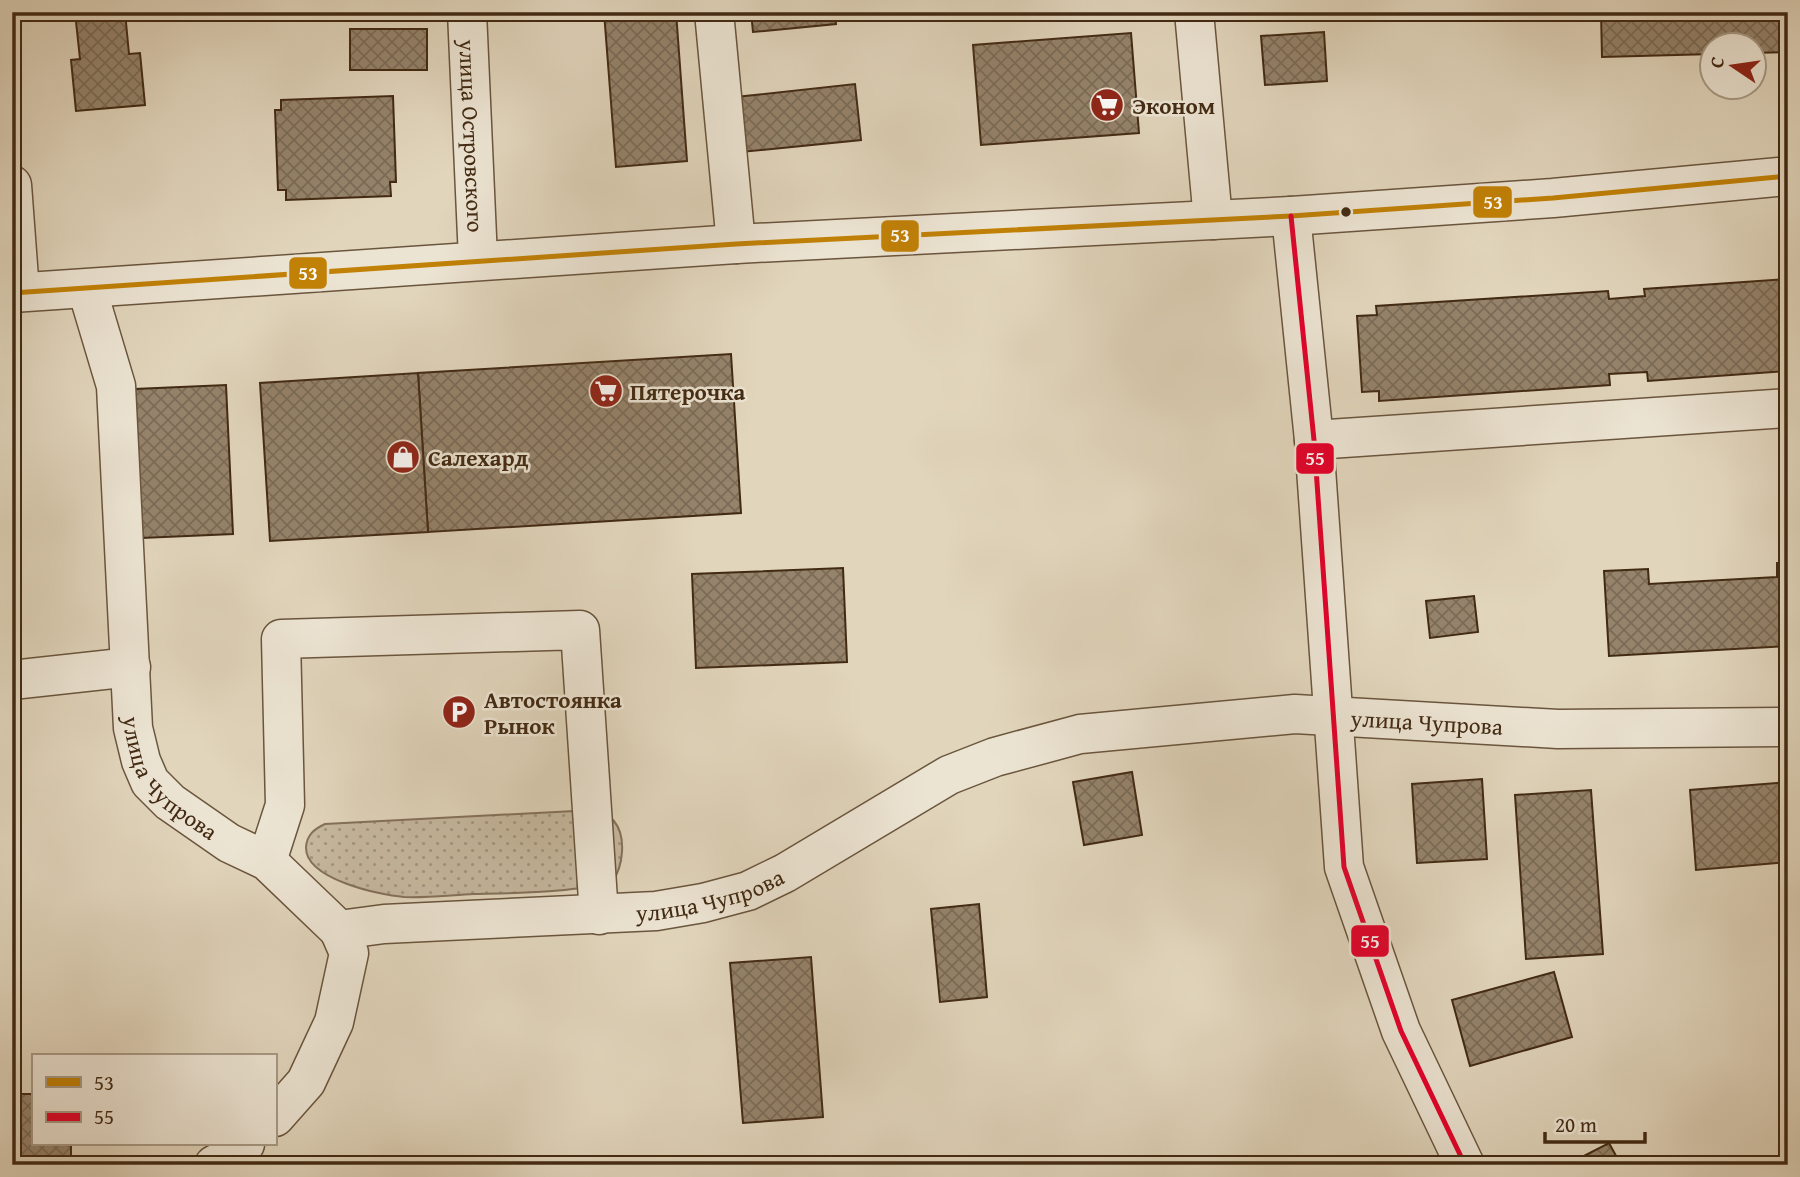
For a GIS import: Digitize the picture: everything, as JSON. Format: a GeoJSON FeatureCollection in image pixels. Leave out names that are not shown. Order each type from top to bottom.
{"type":"FeatureCollection","features":[{"type":"Feature","properties":{"kind":"street","name":"улица Островского"},"geometry":{"type":"LineString","coordinates":[[467,12],[478,259]]}},
{"type":"Feature","properties":{"kind":"street"},"geometry":{"type":"LineString","coordinates":[[714,12],[736,244]]}},
{"type":"Feature","properties":{"kind":"street"},"geometry":{"type":"LineString","coordinates":[[1194,12],[1213,220]]}},
{"type":"Feature","properties":{"kind":"street"},"geometry":{"type":"LineString","coordinates":[[12,185],[16,293],[478,259],[1291,216],[1553,198],[1788,176]]}},
{"type":"Feature","properties":{"kind":"street"},"geometry":{"type":"LineString","coordinates":[[1291,216],[1314,440],[1344,867],[1401,1031],[1465,1165]]}},
{"type":"Feature","properties":{"kind":"street","name":"улица Чупрова"},"geometry":{"type":"LineString","coordinates":[[86,289],[116,386],[133,728],[141,761],[150,782],[202,826],[267,861],[339,930],[384,924],[656,911],[703,903],[748,891],[785,873],[949,775],[1080,733],[1295,714],[1558,729],[1788,727]]}},
{"type":"Feature","properties":{"kind":"street"},"geometry":{"type":"LineString","coordinates":[[1314,440],[1788,408]]}},
{"type":"Feature","properties":{"kind":"street"},"geometry":{"type":"LineString","coordinates":[[267,861],[285,805],[281,639],[580,630],[599,915]]}},
{"type":"Feature","properties":{"kind":"street"},"geometry":{"type":"LineString","coordinates":[[12,680],[131,667]]}},
{"type":"Feature","properties":{"kind":"street"},"geometry":{"type":"LineString","coordinates":[[276,1116],[306,1082],[334,1022],[349,953],[339,930]]}},
{"type":"Feature","properties":{"kind":"street"},"geometry":{"type":"LineString","coordinates":[[214,1165],[233,1155],[243,1146]]}},
{"type":"Feature","properties":{"kind":"shaded area"},"geometry":{"type":"Polygon","coordinates":[[[594,810],[610,817],[618,828],[622,843],[621,860],[612,882],[578,888],[430,897],[393,896],[362,889],[330,876],[317,868],[309,858],[306,847],[312,833],[325,824],[594,810]]]}},
{"type":"Feature","properties":{"kind":"building"},"geometry":{"type":"Polygon","coordinates":[[[75,12],[125,12],[129,54],[140,53],[145,105],[76,111],[71,60],[80,59],[75,12]]]}},
{"type":"Feature","properties":{"kind":"building"},"geometry":{"type":"Polygon","coordinates":[[[604,12],[676,12],[687,161],[616,167],[604,12]]]}},
{"type":"Feature","properties":{"kind":"building"},"geometry":{"type":"Polygon","coordinates":[[[751,12],[835,12],[836,24],[753,32],[751,12]]]}},
{"type":"Feature","properties":{"kind":"building"},"geometry":{"type":"Polygon","coordinates":[[[1601,12],[1788,12],[1788,52],[1769,53],[1769,32],[1699,32],[1699,54],[1602,57],[1601,12]]]}},
{"type":"Feature","properties":{"kind":"building"},"geometry":{"type":"Polygon","coordinates":[[[350,29],[427,29],[427,70],[350,70],[350,29]]]}},
{"type":"Feature","properties":{"kind":"building"},"geometry":{"type":"Polygon","coordinates":[[[1324,32],[1327,81],[1265,85],[1261,36],[1324,32]]]}},
{"type":"Feature","properties":{"kind":"building"},"geometry":{"type":"Polygon","coordinates":[[[1131,33],[1139,133],[981,145],[973,45],[1131,33]]]}},
{"type":"Feature","properties":{"kind":"building"},"geometry":{"type":"Polygon","coordinates":[[[855,84],[861,140],[741,152],[736,97],[855,84]]]}},
{"type":"Feature","properties":{"kind":"building"},"geometry":{"type":"Polygon","coordinates":[[[393,96],[396,182],[390,182],[391,196],[286,200],[286,190],[278,190],[275,110],[281,110],[281,100],[393,96]]]}},
{"type":"Feature","properties":{"kind":"building"},"geometry":{"type":"Polygon","coordinates":[[[1788,279],[1788,371],[1648,381],[1647,372],[1609,374],[1610,385],[1379,401],[1379,391],[1362,392],[1357,316],[1377,315],[1376,306],[1608,291],[1609,299],[1645,296],[1644,289],[1788,279]]]}},
{"type":"Feature","properties":{"kind":"building"},"geometry":{"type":"Polygon","coordinates":[[[731,354],[741,513],[428,532],[418,373],[731,354]]]}},
{"type":"Feature","properties":{"kind":"building"},"geometry":{"type":"Polygon","coordinates":[[[418,373],[428,532],[270,541],[260,383],[418,373]]]}},
{"type":"Feature","properties":{"kind":"building"},"geometry":{"type":"Polygon","coordinates":[[[226,385],[233,534],[142,538],[135,389],[226,385]]]}},
{"type":"Feature","properties":{"kind":"building"},"geometry":{"type":"Polygon","coordinates":[[[1777,563],[1788,563],[1788,646],[1609,656],[1604,571],[1648,569],[1649,584],[1777,577],[1777,563]]]}},
{"type":"Feature","properties":{"kind":"building"},"geometry":{"type":"Polygon","coordinates":[[[843,568],[847,662],[696,668],[692,574],[843,568]]]}},
{"type":"Feature","properties":{"kind":"building"},"geometry":{"type":"Polygon","coordinates":[[[1474,596],[1478,632],[1430,638],[1426,601],[1474,596]]]}},
{"type":"Feature","properties":{"kind":"building"},"geometry":{"type":"Polygon","coordinates":[[[1132,772],[1142,835],[1084,845],[1073,782],[1132,772]]]}},
{"type":"Feature","properties":{"kind":"building"},"geometry":{"type":"Polygon","coordinates":[[[1482,779],[1487,859],[1417,863],[1412,784],[1482,779]]]}},
{"type":"Feature","properties":{"kind":"building"},"geometry":{"type":"Polygon","coordinates":[[[1788,782],[1788,862],[1696,870],[1690,790],[1788,782]]]}},
{"type":"Feature","properties":{"kind":"building"},"geometry":{"type":"Polygon","coordinates":[[[1591,790],[1603,954],[1526,959],[1515,795],[1591,790]]]}},
{"type":"Feature","properties":{"kind":"building"},"geometry":{"type":"Polygon","coordinates":[[[979,904],[987,997],[940,1002],[931,909],[979,904]]]}},
{"type":"Feature","properties":{"kind":"building"},"geometry":{"type":"Polygon","coordinates":[[[811,957],[823,1117],[743,1123],[730,963],[811,957]]]}},
{"type":"Feature","properties":{"kind":"building"},"geometry":{"type":"Polygon","coordinates":[[[1554,972],[1572,1037],[1470,1066],[1452,1000],[1554,972]]]}},
{"type":"Feature","properties":{"kind":"building"},"geometry":{"type":"Polygon","coordinates":[[[12,1094],[32,1094],[32,1146],[71,1146],[71,1164],[12,1165],[12,1094]]]}},
{"type":"Feature","properties":{"kind":"building"},"geometry":{"type":"Polygon","coordinates":[[[1609,1143],[1621,1165],[1573,1165],[1572,1162],[1609,1143]]]}},
{"type":"Feature","properties":{"kind":"transit line","name":"53"},"geometry":{"type":"LineString","coordinates":[[12,293],[736,244],[1291,216],[1553,198],[1788,176]]}},
{"type":"Feature","properties":{"kind":"transit line","name":"55"},"geometry":{"type":"LineString","coordinates":[[1291,216],[1314,440],[1344,867],[1401,1031],[1465,1165]]}},
{"type":"Feature","properties":{"kind":"place","name":"Эконом"},"geometry":{"type":"Point","coordinates":[1107,105]}},
{"type":"Feature","properties":{"kind":"place","name":"Пятерочка"},"geometry":{"type":"Point","coordinates":[606,391]}},
{"type":"Feature","properties":{"kind":"place","name":"Салехард"},"geometry":{"type":"Point","coordinates":[403,457]}},
{"type":"Feature","properties":{"kind":"place","name":"Автостоянка Рынок"},"geometry":{"type":"Point","coordinates":[459,712]}}]}
